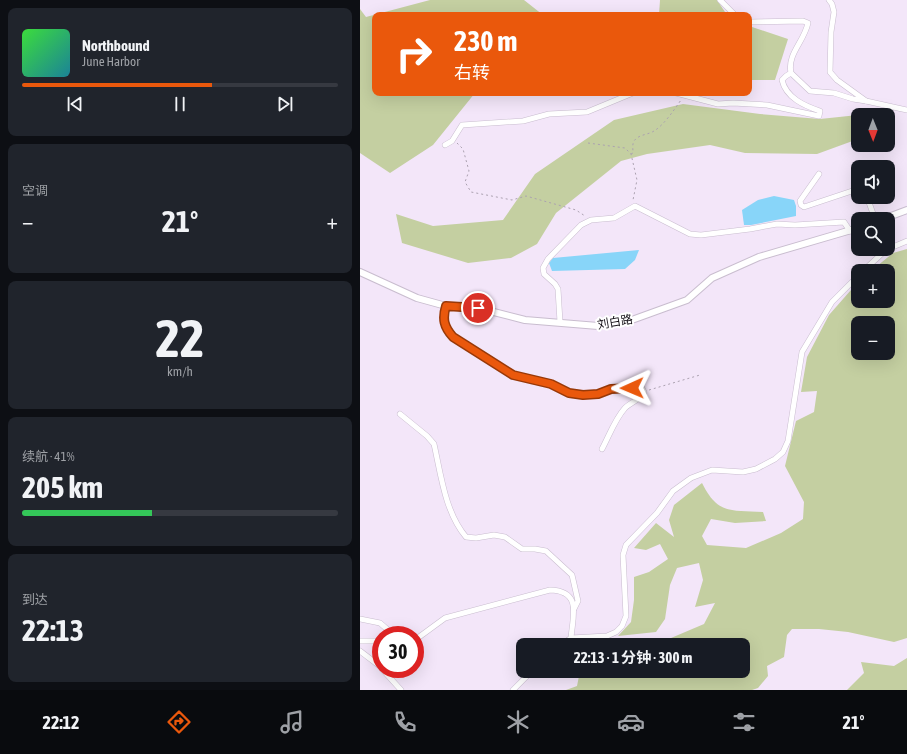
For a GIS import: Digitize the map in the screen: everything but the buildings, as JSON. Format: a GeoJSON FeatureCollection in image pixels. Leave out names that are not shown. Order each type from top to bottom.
{"type":"FeatureCollection","features":[{"type":"Feature","properties":{"kind":"street"},"geometry":{"type":"LineString","coordinates":[[720,0],[733,12]]}},
{"type":"Feature","properties":{"kind":"street"},"geometry":{"type":"LineString","coordinates":[[829,0],[832,4],[834,12],[831,32],[830,72],[837,80],[866,101]]}},
{"type":"Feature","properties":{"kind":"street"},"geometry":{"type":"LineString","coordinates":[[752,22],[803,21],[808,23],[806,32],[790,58],[791,73],[810,91],[834,93],[853,99],[907,110]]}},
{"type":"Feature","properties":{"kind":"street"},"geometry":{"type":"LineString","coordinates":[[684,96],[718,104],[733,103],[767,105],[819,116],[820,111],[807,106],[790,95],[782,80],[791,73]]}},
{"type":"Feature","properties":{"kind":"street"},"geometry":{"type":"LineString","coordinates":[[446,145],[452,141],[462,124],[523,121],[550,114],[587,112],[626,96]]}},
{"type":"Feature","properties":{"kind":"street"},"geometry":{"type":"LineString","coordinates":[[819,174],[800,201],[801,206],[804,207],[851,190]]}},
{"type":"Feature","properties":{"kind":"street"},"geometry":{"type":"LineString","coordinates":[[560,322],[558,289],[555,284],[544,274],[543,268],[548,258],[581,225],[591,220],[614,218],[635,206],[690,234],[701,235],[778,224],[795,225],[844,222],[850,231]]}},
{"type":"Feature","properties":{"kind":"street"},"geometry":{"type":"LineString","coordinates":[[895,214],[907,210]]}},
{"type":"Feature","properties":{"kind":"street","name":"刘白路"},"geometry":{"type":"LineString","coordinates":[[360,272],[417,298],[446,306],[478,308],[525,320],[598,326],[629,321],[687,300],[712,278],[759,257],[850,231]]}},
{"type":"Feature","properties":{"kind":"street"},"geometry":{"type":"LineString","coordinates":[[895,246],[907,240]]}},
{"type":"Feature","properties":{"kind":"street"},"geometry":{"type":"LineString","coordinates":[[870,264],[880,256]]}},
{"type":"Feature","properties":{"kind":"street"},"geometry":{"type":"LineString","coordinates":[[424,633],[445,618],[550,590],[559,590],[568,594],[572,599],[574,608],[571,638],[607,636],[616,632],[622,626],[626,616],[623,555],[626,545],[657,513],[673,491],[691,478],[712,470],[743,472],[756,469],[775,459],[783,452],[788,441],[802,352],[832,302],[851,283]]}},
{"type":"Feature","properties":{"kind":"street"},"geometry":{"type":"LineString","coordinates":[[446,306],[444,319],[445,329],[453,337],[513,375],[533,378],[551,384],[569,393],[583,395],[598,394],[611,389],[642,388],[644,392],[643,396],[625,408],[620,414],[602,449]]}},
{"type":"Feature","properties":{"kind":"street"},"geometry":{"type":"LineString","coordinates":[[400,414],[427,436],[434,444],[448,504],[461,532],[466,537],[476,538],[494,535],[505,537],[522,550],[535,549],[546,551],[572,575],[578,601],[574,608]]}},
{"type":"Feature","properties":{"kind":"street"},"geometry":{"type":"LineString","coordinates":[[360,618],[380,623],[384,626]]}},
{"type":"Feature","properties":{"kind":"street"},"geometry":{"type":"LineString","coordinates":[[360,641],[372,641]]}},
{"type":"Feature","properties":{"kind":"street"},"geometry":{"type":"LineString","coordinates":[[360,651],[372,660]]}},
{"type":"Feature","properties":{"kind":"street"},"geometry":{"type":"LineString","coordinates":[[391,678],[401,690]]}},
{"type":"Feature","properties":{"kind":"street"},"geometry":{"type":"LineString","coordinates":[[513,690],[525,678]]}},
{"type":"Feature","properties":{"kind":"path"},"geometry":{"type":"LineString","coordinates":[[635,206],[633,200],[637,180],[631,154],[633,153],[632,145],[635,140],[647,132],[653,132],[673,112],[684,96]]}},
{"type":"Feature","properties":{"kind":"path"},"geometry":{"type":"LineString","coordinates":[[452,141],[459,144],[463,148],[469,171],[465,182],[471,192],[512,200],[526,196],[576,210],[591,220]]}},
{"type":"Feature","properties":{"kind":"path"},"geometry":{"type":"LineString","coordinates":[[588,143],[625,148],[631,154]]}},
{"type":"Feature","properties":{"kind":"path"},"geometry":{"type":"LineString","coordinates":[[644,392],[700,374]]}},
{"type":"Feature","properties":{"kind":"green space"},"geometry":{"type":"Polygon","coordinates":[[[430,0],[524,0],[539,12],[385,12],[430,0]]]}},
{"type":"Feature","properties":{"kind":"green space"},"geometry":{"type":"Polygon","coordinates":[[[660,0],[717,0],[725,12],[659,12],[660,0]]]}},
{"type":"Feature","properties":{"kind":"green space"},"geometry":{"type":"Polygon","coordinates":[[[360,9],[366,17],[372,15],[372,96],[473,96],[433,145],[390,173],[360,153],[360,9]]]}},
{"type":"Feature","properties":{"kind":"green space"},"geometry":{"type":"Polygon","coordinates":[[[752,27],[788,39],[775,80],[752,80],[752,27]]]}},
{"type":"Feature","properties":{"kind":"green space"},"geometry":{"type":"Polygon","coordinates":[[[683,104],[760,114],[820,119],[851,116],[851,142],[817,154],[745,153],[710,145],[647,154],[621,161],[556,213],[537,244],[511,258],[468,263],[402,243],[396,214],[433,226],[503,220],[535,174],[614,120],[683,104]]]}},
{"type":"Feature","properties":{"kind":"green space"},"geometry":{"type":"Polygon","coordinates":[[[907,249],[907,638],[894,642],[848,632],[819,629],[792,629],[787,635],[784,657],[767,666],[768,676],[758,688],[752,690],[566,690],[577,686],[579,678],[750,678],[750,638],[671,638],[704,624],[715,603],[695,607],[703,580],[699,563],[677,568],[670,585],[665,619],[656,632],[618,636],[631,622],[634,600],[634,577],[649,572],[668,559],[660,544],[646,550],[634,548],[656,523],[674,537],[669,520],[674,505],[702,483],[714,501],[720,506],[726,509],[763,512],[766,521],[735,523],[711,519],[702,536],[707,545],[746,548],[781,533],[803,519],[804,502],[785,466],[796,421],[814,412],[817,391],[801,392],[807,357],[829,315],[851,290],[851,308],[895,308],[895,264],[880,264],[889,256],[895,256],[895,252],[907,249]]]}},
{"type":"Feature","properties":{"kind":"green space"},"geometry":{"type":"Polygon","coordinates":[[[907,658],[907,690],[847,690],[864,673],[861,662],[894,666],[907,658]]]}},
{"type":"Feature","properties":{"kind":"water"},"geometry":{"type":"Polygon","coordinates":[[[774,196],[794,200],[796,206],[796,216],[744,225],[742,210],[758,200],[774,196]]]}},
{"type":"Feature","properties":{"kind":"water"},"geometry":{"type":"Polygon","coordinates":[[[639,250],[635,260],[625,269],[552,271],[549,263],[553,258],[639,250]]]}},
{"type":"Feature","properties":{"kind":"route"},"geometry":{"type":"LineString","coordinates":[[478,308],[446,306],[444,319],[445,329],[453,337],[513,375],[533,378],[551,384],[569,393],[583,395],[598,394],[611,389],[632,388]]}}]}
